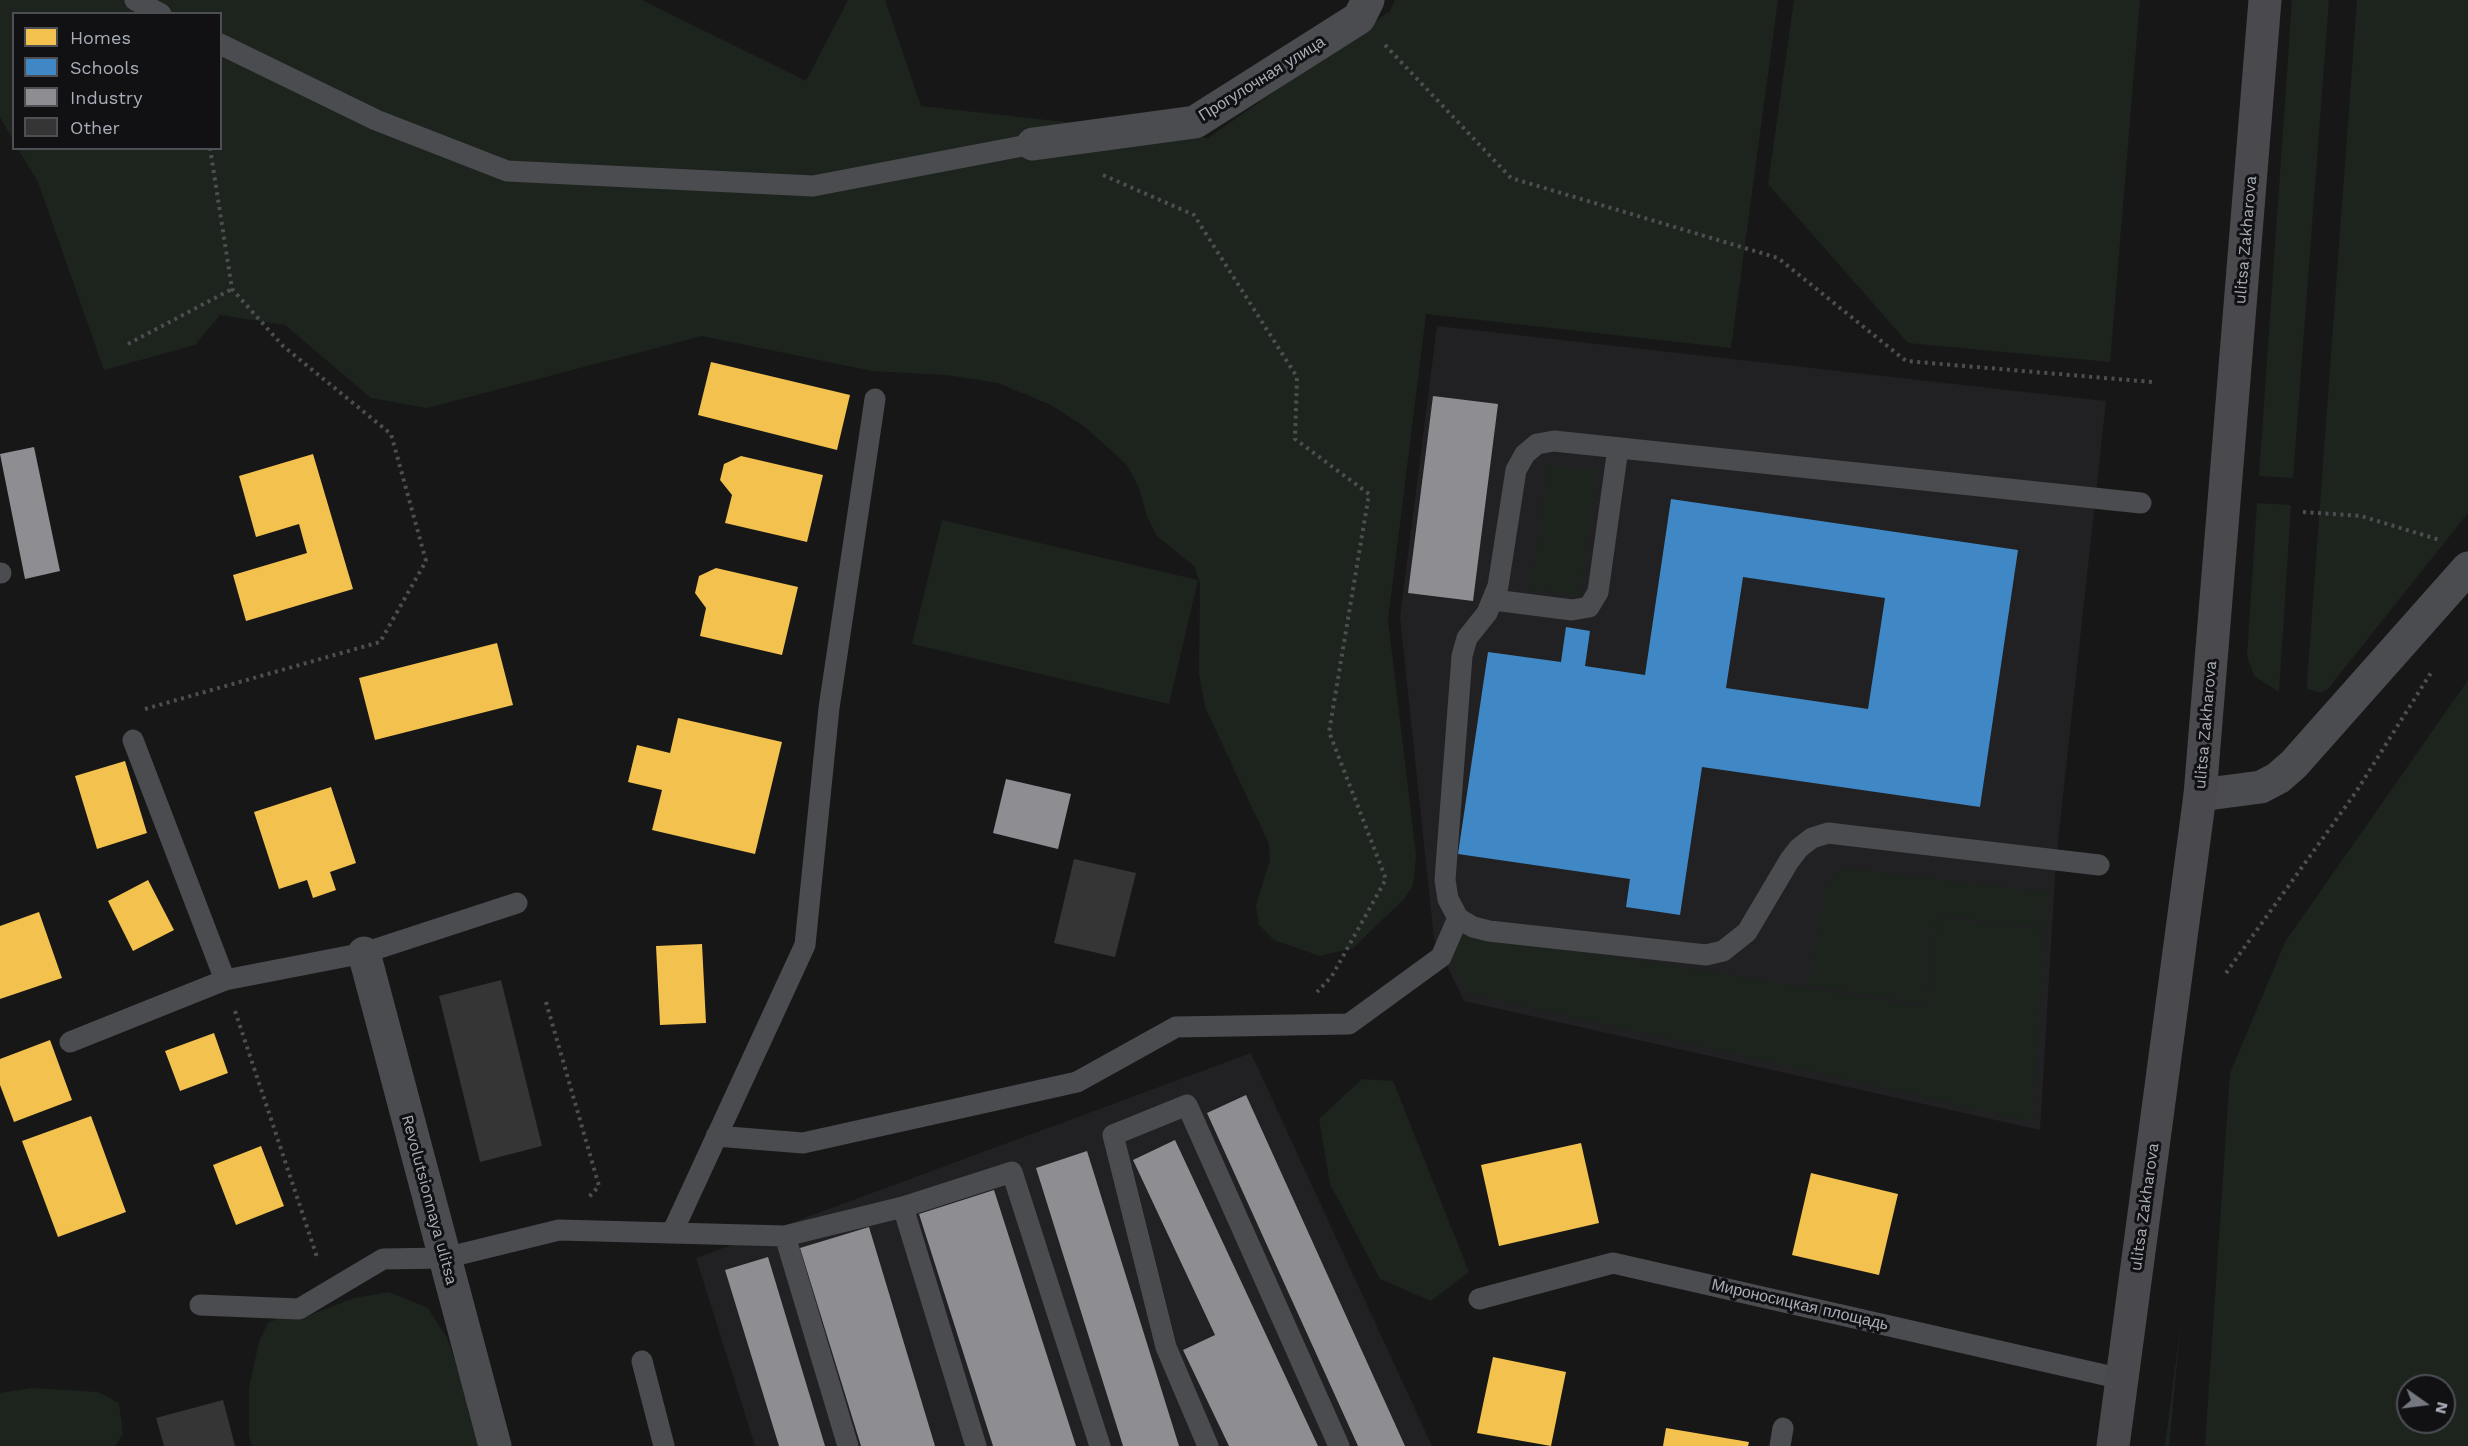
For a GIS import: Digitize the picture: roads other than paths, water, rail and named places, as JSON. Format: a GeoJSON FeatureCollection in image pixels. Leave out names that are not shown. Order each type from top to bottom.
{"type":"FeatureCollection","features":[{"type":"Feature","properties":{"kind":"main road","name":"ulitsa Zakharova"},"geometry":{"type":"LineString","coordinates":[[2113,1446],[2200,795],[2265,0]]}},
{"type":"Feature","properties":{"kind":"street","name":"Прогулочная улица"},"geometry":{"type":"LineString","coordinates":[[1033,144],[1195,122],[1364,9]]}},
{"type":"Feature","properties":{"kind":"street"},"geometry":{"type":"LineString","coordinates":[[2200,795],[2261,787],[2278,778],[2294,764],[2468,568]]}},
{"type":"Feature","properties":{"kind":"street","name":"Revolutsionnaya ulitsa"},"geometry":{"type":"LineString","coordinates":[[364,953],[495,1446]]}},
{"type":"Feature","properties":{"kind":"lane"},"geometry":{"type":"LineString","coordinates":[[135,0],[157,12]]}},
{"type":"Feature","properties":{"kind":"lane"},"geometry":{"type":"LineString","coordinates":[[222,45],[376,120],[507,171],[813,186],[1033,144]]}},
{"type":"Feature","properties":{"kind":"lane"},"geometry":{"type":"LineString","coordinates":[[672,1233],[805,945],[829,708],[875,399]]}},
{"type":"Feature","properties":{"kind":"lane"},"geometry":{"type":"LineString","coordinates":[[2099,865],[1828,834],[1812,838],[1799,848],[1747,932],[1723,951],[1706,955],[1489,931],[1473,927],[1458,918],[1448,898],[1445,880],[1462,656],[1467,638],[1494,600],[1516,470],[1525,454],[1537,444],[1554,441],[2141,503]]}},
{"type":"Feature","properties":{"kind":"lane"},"geometry":{"type":"LineString","coordinates":[[1494,600],[1572,610],[1589,607],[1598,592],[1618,448]]}},
{"type":"Feature","properties":{"kind":"lane"},"geometry":{"type":"LineString","coordinates":[[134,740],[225,980]]}},
{"type":"Feature","properties":{"kind":"lane"},"geometry":{"type":"LineString","coordinates":[[70,1042],[225,980],[364,953],[518,903]]}},
{"type":"Feature","properties":{"kind":"lane"},"geometry":{"type":"LineString","coordinates":[[716,1136],[803,1143],[1077,1082],[1176,1027],[1349,1024],[1441,957],[1458,918]]}},
{"type":"Feature","properties":{"kind":"lane"},"geometry":{"type":"LineString","coordinates":[[1208,1446],[1166,1347],[1113,1135],[1186,1105],[1339,1446]]}},
{"type":"Feature","properties":{"kind":"lane"},"geometry":{"type":"LineString","coordinates":[[200,1305],[299,1309],[383,1259],[445,1258],[560,1230],[785,1236],[903,1207],[1012,1172],[1100,1446]]}},
{"type":"Feature","properties":{"kind":"lane"},"geometry":{"type":"LineString","coordinates":[[903,1207],[976,1446]]}},
{"type":"Feature","properties":{"kind":"lane"},"geometry":{"type":"LineString","coordinates":[[785,1236],[848,1446]]}},
{"type":"Feature","properties":{"kind":"lane","name":"Мироносицкая площадь"},"geometry":{"type":"LineString","coordinates":[[1479,1299],[1613,1263],[2122,1379]]}},
{"type":"Feature","properties":{"kind":"lane"},"geometry":{"type":"LineString","coordinates":[[642,1361],[664,1446]]}}]}
